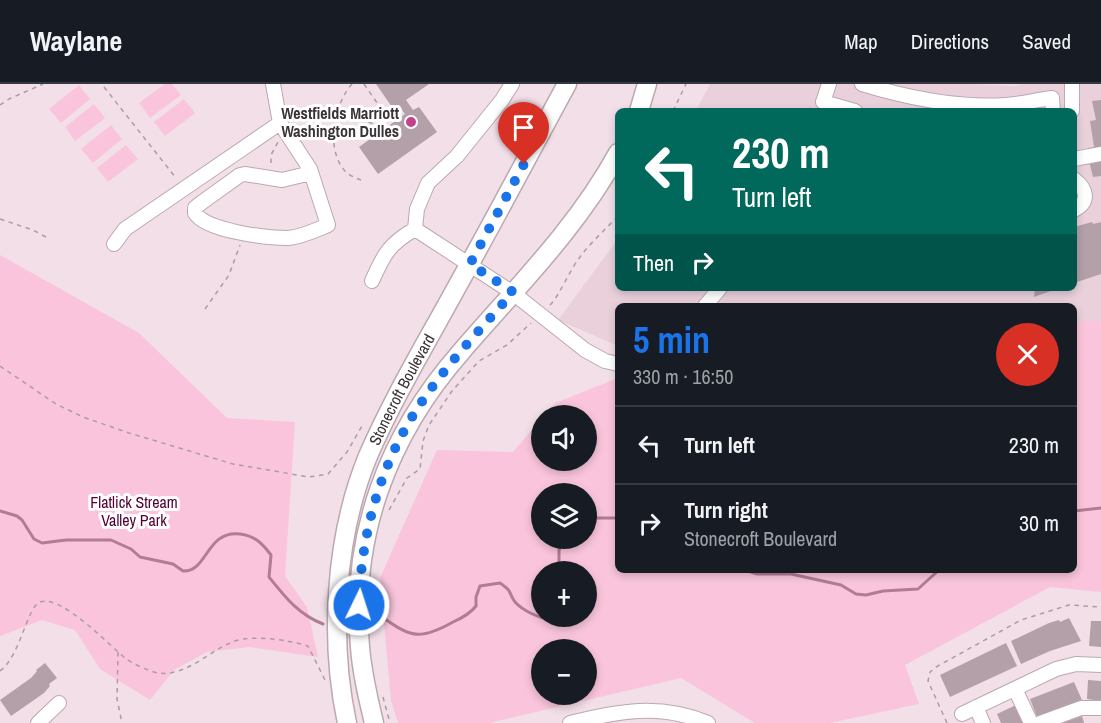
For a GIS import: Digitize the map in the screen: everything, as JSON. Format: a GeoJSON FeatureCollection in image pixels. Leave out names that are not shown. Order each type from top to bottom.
{"type":"FeatureCollection","features":[{"type":"Feature","properties":{"kind":"main road","name":"Stonecroft Boulevard"},"geometry":{"type":"LineString","coordinates":[[347,723],[340,683],[338,629],[340,568],[356,492],[368,456],[567,84]]}},
{"type":"Feature","properties":{"kind":"main road"},"geometry":{"type":"LineString","coordinates":[[640,108],[647,84]]}},
{"type":"Feature","properties":{"kind":"main road","name":"Stonecroft Boulevard"},"geometry":{"type":"LineString","coordinates":[[374,723],[364,679],[358,624],[359,586],[364,547],[375,498],[386,468],[419,406],[459,354],[574,221],[615,159]]}},
{"type":"Feature","properties":{"kind":"street"},"geometry":{"type":"LineString","coordinates":[[273,84],[282,126],[311,173],[328,225],[289,238],[242,232],[203,221],[195,213],[195,208],[240,175],[282,180],[311,173]]}},
{"type":"Feature","properties":{"kind":"street"},"geometry":{"type":"LineString","coordinates":[[829,84],[823,102],[844,108]]}},
{"type":"Feature","properties":{"kind":"street"},"geometry":{"type":"LineString","coordinates":[[862,84],[926,105],[971,108],[1016,107],[1051,98]]}},
{"type":"Feature","properties":{"kind":"street"},"geometry":{"type":"LineString","coordinates":[[1072,84],[1072,108]]}},
{"type":"Feature","properties":{"kind":"street"},"geometry":{"type":"LineString","coordinates":[[415,229],[417,209],[428,183],[457,156],[507,86]]}},
{"type":"Feature","properties":{"kind":"street"},"geometry":{"type":"LineString","coordinates":[[114,244],[125,229],[282,126]]}},
{"type":"Feature","properties":{"kind":"street"},"geometry":{"type":"LineString","coordinates":[[1077,158],[1101,154]]}},
{"type":"Feature","properties":{"kind":"street"},"geometry":{"type":"LineString","coordinates":[[1077,181],[1083,186],[1086,196],[1081,206],[1077,208]]}},
{"type":"Feature","properties":{"kind":"street"},"geometry":{"type":"LineString","coordinates":[[415,229],[513,292],[585,350],[605,361],[615,363]]}},
{"type":"Feature","properties":{"kind":"street"},"geometry":{"type":"LineString","coordinates":[[372,281],[387,251],[397,240],[415,229]]}},
{"type":"Feature","properties":{"kind":"street"},"geometry":{"type":"LineString","coordinates":[[708,303],[718,291]]}},
{"type":"Feature","properties":{"kind":"street"},"geometry":{"type":"LineString","coordinates":[[962,714],[1063,666],[1101,665]]}},
{"type":"Feature","properties":{"kind":"street"},"geometry":{"type":"LineString","coordinates":[[1015,689],[1031,723]]}},
{"type":"Feature","properties":{"kind":"street"},"geometry":{"type":"LineString","coordinates":[[38,723],[58,703]]}},
{"type":"Feature","properties":{"kind":"street"},"geometry":{"type":"LineString","coordinates":[[976,707],[983,723]]}},
{"type":"Feature","properties":{"kind":"street"},"geometry":{"type":"LineString","coordinates":[[1040,723],[1081,708],[1101,708]]}},
{"type":"Feature","properties":{"kind":"street"},"geometry":{"type":"LineString","coordinates":[[575,722],[615,713],[643,710],[677,712],[708,723]]}},
{"type":"Feature","properties":{"kind":"path"},"geometry":{"type":"LineString","coordinates":[[0,105],[43,84]]}},
{"type":"Feature","properties":{"kind":"path"},"geometry":{"type":"LineString","coordinates":[[352,84],[344,93],[333,125],[338,159],[343,169],[350,176],[361,180]]}},
{"type":"Feature","properties":{"kind":"path"},"geometry":{"type":"LineString","coordinates":[[364,84],[382,110]]}},
{"type":"Feature","properties":{"kind":"path"},"geometry":{"type":"LineString","coordinates":[[674,108],[686,84]]}},
{"type":"Feature","properties":{"kind":"path"},"geometry":{"type":"LineString","coordinates":[[104,87],[184,189]]}},
{"type":"Feature","properties":{"kind":"path"},"geometry":{"type":"LineString","coordinates":[[271,163],[271,155],[282,126],[293,111],[311,105],[338,111],[376,125],[381,131]]}},
{"type":"Feature","properties":{"kind":"path"},"geometry":{"type":"LineString","coordinates":[[0,219],[46,237]]}},
{"type":"Feature","properties":{"kind":"path"},"geometry":{"type":"LineString","coordinates":[[387,514],[406,478],[420,469],[423,441],[429,424],[452,391],[479,361],[507,345],[554,300],[566,276],[580,256],[615,219]]}},
{"type":"Feature","properties":{"kind":"path"},"geometry":{"type":"LineString","coordinates":[[205,309],[234,266],[242,232]]}},
{"type":"Feature","properties":{"kind":"path"},"geometry":{"type":"LineString","coordinates":[[0,366],[56,404],[83,417],[233,464],[309,477],[328,474],[347,452],[362,426],[384,423]]}},
{"type":"Feature","properties":{"kind":"path"},"geometry":{"type":"LineString","coordinates":[[0,671],[7,666],[15,653],[36,604],[42,601],[54,602],[82,621],[125,658],[157,673],[177,673],[235,641],[272,638],[290,640],[308,646],[324,681],[329,685],[340,683]]}},
{"type":"Feature","properties":{"kind":"path"},"geometry":{"type":"LineString","coordinates":[[947,723],[928,681],[929,674],[936,667],[1021,620],[1069,605],[1101,607]]}},
{"type":"Feature","properties":{"kind":"path"},"geometry":{"type":"LineString","coordinates":[[118,650],[117,699],[122,723]]}},
{"type":"Feature","properties":{"kind":"path"},"geometry":{"type":"LineString","coordinates":[[384,698],[390,723]]}},
{"type":"Feature","properties":{"kind":"shaded area"},"geometry":{"type":"Polygon","coordinates":[[[710,84],[1015,86],[1101,84],[1101,321],[1077,321],[1077,303],[615,303],[615,345],[558,320],[615,243],[615,291],[1077,291],[1077,108],[698,108],[710,84]]]}},
{"type":"Feature","properties":{"kind":"green space"},"geometry":{"type":"Polygon","coordinates":[[[165,84],[172,84],[181,95],[150,118],[139,103],[165,84]]]}},
{"type":"Feature","properties":{"kind":"green space"},"geometry":{"type":"Polygon","coordinates":[[[79,85],[90,99],[61,123],[49,109],[79,85]]]}},
{"type":"Feature","properties":{"kind":"green space"},"geometry":{"type":"Polygon","coordinates":[[[184,99],[195,113],[165,136],[154,122],[184,99]]]}},
{"type":"Feature","properties":{"kind":"green space"},"geometry":{"type":"Polygon","coordinates":[[[94,104],[105,118],[75,141],[65,127],[94,104]]]}},
{"type":"Feature","properties":{"kind":"green space"},"geometry":{"type":"Polygon","coordinates":[[[111,125],[122,139],[93,163],[81,149],[111,125]]]}},
{"type":"Feature","properties":{"kind":"green space"},"geometry":{"type":"Polygon","coordinates":[[[126,145],[138,159],[108,182],[97,168],[126,145]]]}},
{"type":"Feature","properties":{"kind":"green space","name":"Flatlick Stream Valley Park"},"geometry":{"type":"Polygon","coordinates":[[[0,255],[139,333],[227,418],[295,422],[285,576],[307,607],[318,657],[249,647],[207,652],[174,670],[150,700],[100,669],[75,630],[42,620],[0,636],[0,255]]]}},
{"type":"Feature","properties":{"kind":"green space"},"geometry":{"type":"Polygon","coordinates":[[[1077,321],[1101,321],[1101,592],[1050,587],[905,665],[919,704],[830,723],[755,723],[681,678],[597,698],[597,639],[531,639],[531,705],[566,705],[489,723],[398,723],[391,701],[380,578],[437,450],[513,452],[531,431],[531,471],[597,471],[597,405],[553,405],[615,379],[615,573],[1077,573],[1077,321]]]}},
{"type":"Feature","properties":{"kind":"building","name":"Westfields Marriott Washington Dulles"},"geometry":{"type":"Polygon","coordinates":[[[376,84],[429,84],[406,100],[413,110],[419,107],[437,132],[378,174],[359,147],[405,114],[399,106],[394,110],[376,84]]]}},
{"type":"Feature","properties":{"kind":"building"},"geometry":{"type":"Polygon","coordinates":[[[1101,100],[1101,176],[1093,177],[1088,157],[1088,148],[1094,147],[1090,121],[1096,120],[1092,101],[1101,100]]]}},
{"type":"Feature","properties":{"kind":"building"},"geometry":{"type":"Polygon","coordinates":[[[1101,222],[1101,274],[1077,282],[1077,226],[1101,222]]]}},
{"type":"Feature","properties":{"kind":"building"},"geometry":{"type":"Polygon","coordinates":[[[1035,291],[1051,291],[1034,297],[1035,291]]]}},
{"type":"Feature","properties":{"kind":"building"},"geometry":{"type":"Polygon","coordinates":[[[1069,618],[1081,641],[1021,664],[1011,641],[1049,623],[1069,618]]]}},
{"type":"Feature","properties":{"kind":"building"},"geometry":{"type":"Polygon","coordinates":[[[1091,621],[1101,621],[1101,647],[1089,646],[1091,621]]]}},
{"type":"Feature","properties":{"kind":"building"},"geometry":{"type":"Polygon","coordinates":[[[1006,643],[1017,666],[950,697],[940,675],[1006,643]]]}},
{"type":"Feature","properties":{"kind":"building"},"geometry":{"type":"Polygon","coordinates":[[[45,663],[57,678],[49,684],[50,686],[44,693],[11,716],[0,700],[31,678],[36,670],[45,663]]]}},
{"type":"Feature","properties":{"kind":"building"},"geometry":{"type":"Polygon","coordinates":[[[1088,680],[1101,681],[1101,701],[1087,699],[1088,680]]]}},
{"type":"Feature","properties":{"kind":"building"},"geometry":{"type":"Polygon","coordinates":[[[1074,682],[1082,700],[1037,717],[1030,699],[1074,682]]]}},
{"type":"Feature","properties":{"kind":"building"},"geometry":{"type":"Polygon","coordinates":[[[1016,705],[1024,723],[1001,723],[997,714],[1016,705]]]}},
{"type":"Feature","properties":{"kind":"building"},"geometry":{"type":"Polygon","coordinates":[[[1082,716],[1084,723],[1062,723],[1073,719],[1082,716]]]}},
{"type":"Feature","properties":{"kind":"waterway"},"geometry":{"type":"LineString","coordinates":[[1077,511],[1101,508]]}},
{"type":"Feature","properties":{"kind":"waterway"},"geometry":{"type":"LineString","coordinates":[[0,511],[17,516],[34,539],[42,543],[66,540],[111,540],[131,549],[140,557],[173,564],[183,571],[191,570],[198,565],[220,538],[229,534],[250,536],[271,555],[269,577],[281,592],[307,616],[323,624]]}},
{"type":"Feature","properties":{"kind":"waterway"},"geometry":{"type":"LineString","coordinates":[[597,518],[615,518]]}},
{"type":"Feature","properties":{"kind":"waterway"},"geometry":{"type":"LineString","coordinates":[[559,561],[560,549]]}},
{"type":"Feature","properties":{"kind":"waterway"},"geometry":{"type":"LineString","coordinates":[[754,573],[791,574],[841,585],[856,594],[866,595],[883,591],[918,589],[936,573]]}},
{"type":"Feature","properties":{"kind":"waterway"},"geometry":{"type":"LineString","coordinates":[[384,618],[410,633],[433,632],[471,611],[476,606],[480,586],[500,583],[509,590],[519,606],[531,613]]}},
{"type":"Feature","properties":{"kind":"place","name":"Westfields Marriott Washington Dulles"},"geometry":{"type":"Point","coordinates":[411,122]}},
{"type":"Feature","properties":{"kind":"route"},"geometry":{"type":"LineString","coordinates":[[359,605],[359,586],[367,529],[386,468],[419,406],[459,354],[513,292],[470,264],[524,164]]}}]}
